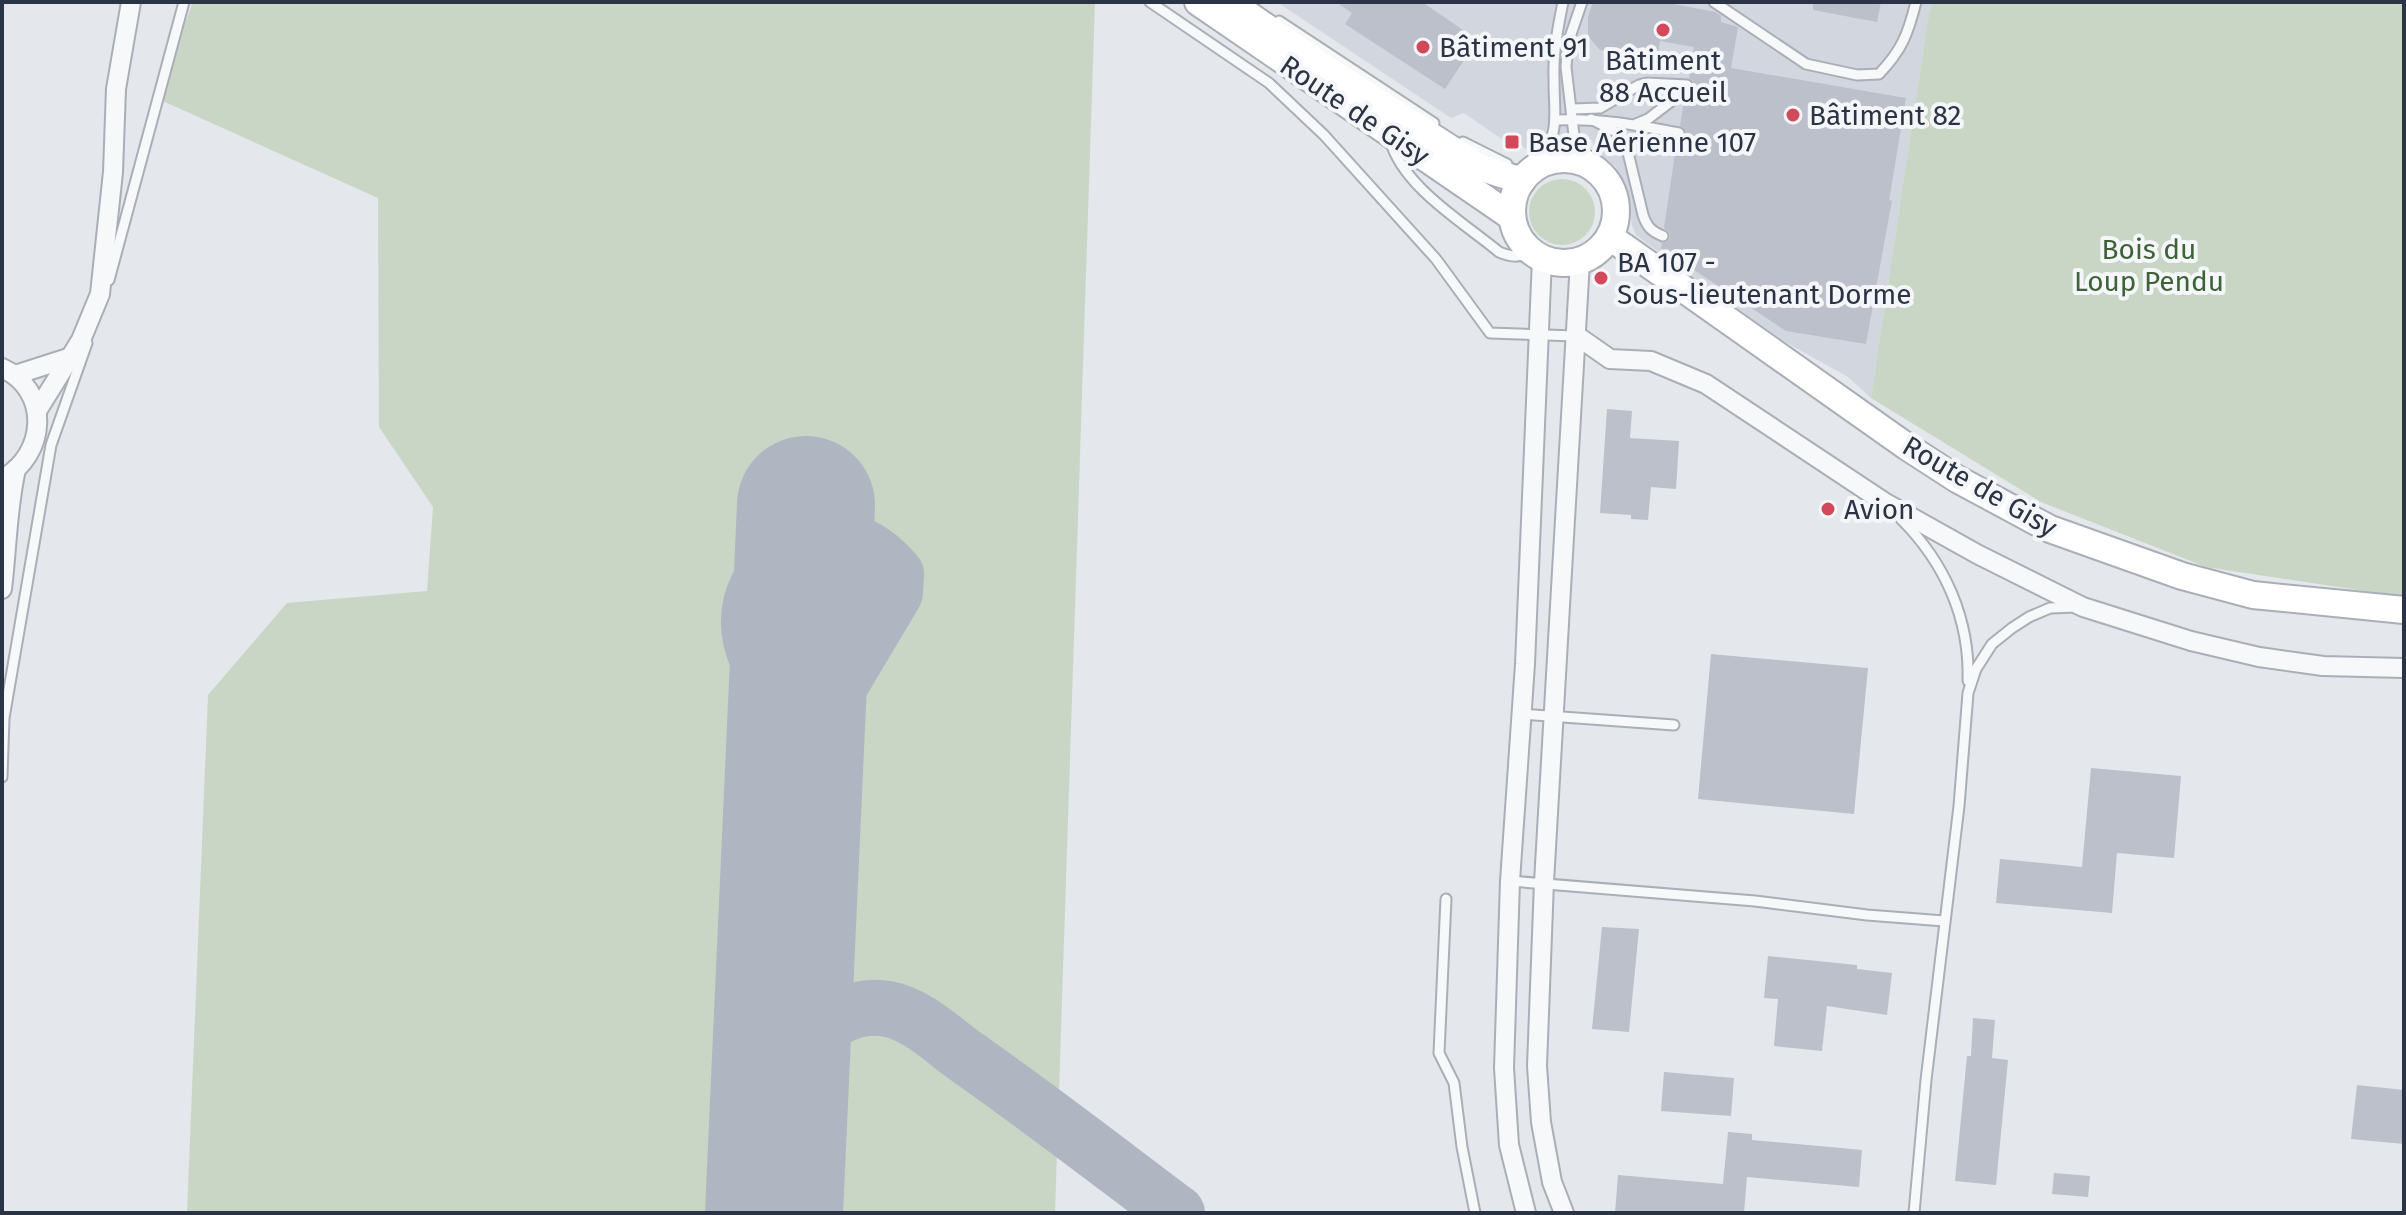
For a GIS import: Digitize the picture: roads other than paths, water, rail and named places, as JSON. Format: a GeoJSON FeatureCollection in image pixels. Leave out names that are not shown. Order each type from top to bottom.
{"type":"FeatureCollection","features":[{"type":"Feature","properties":{"kind":"street"},"geometry":{"type":"LineString","coordinates":[[37,411],[81,340],[100,294],[113,172],[116,89],[131,2]]}},
{"type":"Feature","properties":{"kind":"street","name":"Route de Gisy"},"geometry":{"type":"LineString","coordinates":[[1198,2],[1512,217]]}},
{"type":"Feature","properties":{"kind":"street","name":"Route de Gisy"},"geometry":{"type":"LineString","coordinates":[[1230,2],[1319,64],[1479,167],[1530,173]]}},
{"type":"Feature","properties":{"kind":"street"},"geometry":{"type":"LineString","coordinates":[[1557,160],[1577,161],[1602,176],[1612,191],[1616,207],[1610,237],[1600,249],[1580,261],[1567,263],[1528,249],[1517,234],[1512,217],[1513,205],[1530,173],[1557,160]]}},
{"type":"Feature","properties":{"kind":"street","name":"Route de Gisy"},"geometry":{"type":"LineString","coordinates":[[1610,237],[1906,446],[1957,479],[2050,529],[2182,576],[2253,595],[2404,610]]}},
{"type":"Feature","properties":{"kind":"street"},"geometry":{"type":"LineString","coordinates":[[1526,1213],[1509,1145],[1504,1068],[1510,881],[1525,664],[1539,336],[1538,255]]}},
{"type":"Feature","properties":{"kind":"street"},"geometry":{"type":"LineString","coordinates":[[1564,1213],[1552,1182],[1541,1122],[1537,1066],[1544,882],[1580,261]]}},
{"type":"Feature","properties":{"kind":"street"},"geometry":{"type":"LineString","coordinates":[[1577,336],[1610,359],[1651,361],[1706,384],[1884,502],[1977,554],[2083,607],[2191,641],[2259,657],[2323,666],[2404,668]]}},
{"type":"Feature","properties":{"kind":"street"},"geometry":{"type":"LineString","coordinates":[[8,371],[68,358]]}},
{"type":"Feature","properties":{"kind":"street"},"geometry":{"type":"LineString","coordinates":[[2,589],[8,539],[9,474],[29,454],[37,435],[33,395],[8,371]]}},
{"type":"Feature","properties":{"kind":"lane"},"geometry":{"type":"LineString","coordinates":[[2,777],[4,718],[51,445],[104,296],[184,2]]}},
{"type":"Feature","properties":{"kind":"lane"},"geometry":{"type":"LineString","coordinates":[[1150,2],[1269,83],[1324,135],[1436,259],[1490,333],[1577,336]]}},
{"type":"Feature","properties":{"kind":"lane"},"geometry":{"type":"LineString","coordinates":[[1456,137],[1530,173],[1552,141],[1557,120],[1554,78],[1563,2]]}},
{"type":"Feature","properties":{"kind":"lane"},"geometry":{"type":"LineString","coordinates":[[1577,161],[1566,67],[1568,43],[1582,2]]}},
{"type":"Feature","properties":{"kind":"lane"},"geometry":{"type":"LineString","coordinates":[[1714,2],[1806,64],[1857,75],[1879,74],[1897,56],[1916,2]]}},
{"type":"Feature","properties":{"kind":"lane"},"geometry":{"type":"LineString","coordinates":[[1731,13],[1733,2]]}},
{"type":"Feature","properties":{"kind":"lane"},"geometry":{"type":"LineString","coordinates":[[1273,17],[1444,129]]}},
{"type":"Feature","properties":{"kind":"lane"},"geometry":{"type":"LineString","coordinates":[[1557,120],[1600,108],[1647,83],[1687,88],[1636,125]]}},
{"type":"Feature","properties":{"kind":"lane"},"geometry":{"type":"LineString","coordinates":[[1573,114],[1679,133]]}},
{"type":"Feature","properties":{"kind":"lane"},"geometry":{"type":"LineString","coordinates":[[1591,119],[1625,140],[1647,226],[1652,232],[1663,236]]}},
{"type":"Feature","properties":{"kind":"lane"},"geometry":{"type":"LineString","coordinates":[[1388,133],[1393,152],[1421,189],[1499,252],[1509,257],[1538,255]]}},
{"type":"Feature","properties":{"kind":"lane"},"geometry":{"type":"LineString","coordinates":[[1884,502],[1933,557],[1960,613],[1967,642],[1968,693],[1959,806],[1914,1213]]}},
{"type":"Feature","properties":{"kind":"lane"},"geometry":{"type":"LineString","coordinates":[[1968,693],[1976,669],[1992,644],[2012,628],[2050,608],[2083,607]]}},
{"type":"Feature","properties":{"kind":"lane"},"geometry":{"type":"LineString","coordinates":[[1521,714],[1674,725]]}},
{"type":"Feature","properties":{"kind":"lane"},"geometry":{"type":"LineString","coordinates":[[1510,881],[1755,901],[1944,921]]}},
{"type":"Feature","properties":{"kind":"lane"},"geometry":{"type":"LineString","coordinates":[[1446,899],[1439,1053],[1454,1083],[1475,1213]]}},
{"type":"Feature","properties":{"kind":"place","name":"Bâtiment 88 Accueil"},"geometry":{"type":"Point","coordinates":[1663,30]}},
{"type":"Feature","properties":{"kind":"place","name":"Bâtiment 91"},"geometry":{"type":"Point","coordinates":[1423,47]}},
{"type":"Feature","properties":{"kind":"place","name":"Bâtiment 82"},"geometry":{"type":"Point","coordinates":[1793,115]}},
{"type":"Feature","properties":{"kind":"place","name":"Base Aérienne 107"},"geometry":{"type":"Point","coordinates":[1512,142]}},
{"type":"Feature","properties":{"kind":"place","name":"BA 107 - Sous-lieutenant Dorme"},"geometry":{"type":"Point","coordinates":[1601,278]}},
{"type":"Feature","properties":{"kind":"place","name":"Avion"},"geometry":{"type":"Point","coordinates":[1828,509]}},
{"type":"Feature","properties":{"kind":"park label","name":"Bois du Loup Pendu"},"geometry":{"type":"Point","coordinates":[2149,265]}}]}
